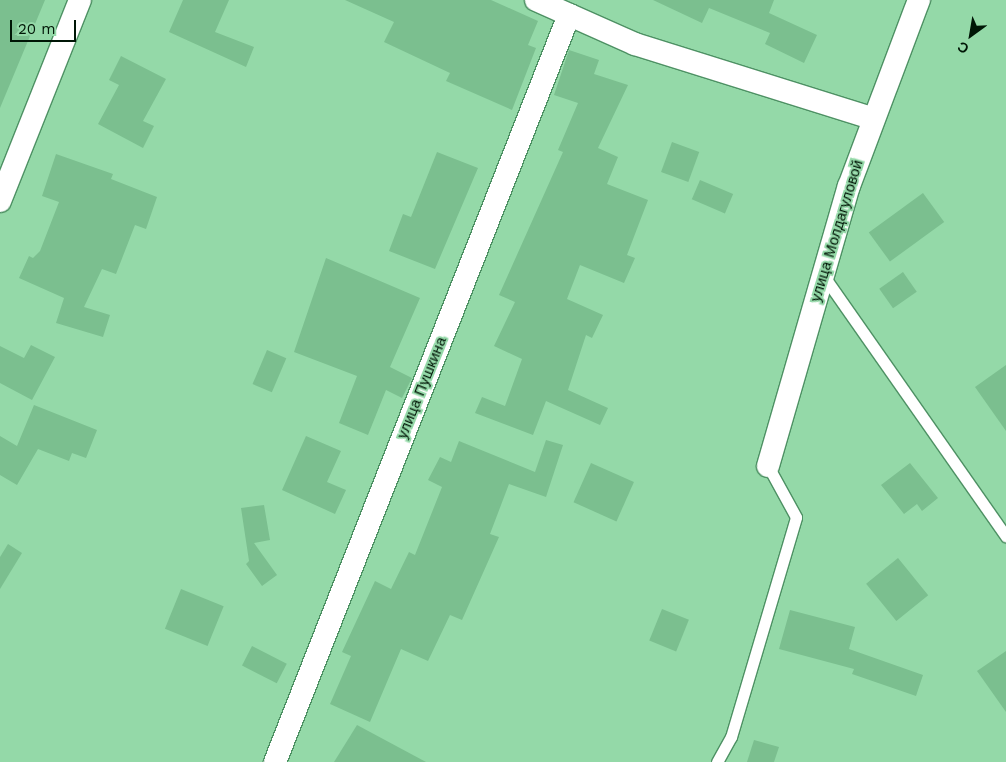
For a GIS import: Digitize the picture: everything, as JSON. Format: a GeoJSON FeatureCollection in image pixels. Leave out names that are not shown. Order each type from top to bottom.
{"type":"FeatureCollection","features":[{"type":"Feature","properties":{"kind":"street"},"geometry":{"type":"LineString","coordinates":[[0,201],[80,0]]}},
{"type":"Feature","properties":{"kind":"street"},"geometry":{"type":"LineString","coordinates":[[536,0],[636,44],[874,119]]}},
{"type":"Feature","properties":{"kind":"street","name":"улица Молдагуловой"},"geometry":{"type":"LineString","coordinates":[[768,466],[823,275],[874,119],[919,0]]}},
{"type":"Feature","properties":{"kind":"street","name":"улица Пушкина"},"geometry":{"type":"LineString","coordinates":[[275,762],[570,15]]}},
{"type":"Feature","properties":{"kind":"lane"},"geometry":{"type":"LineString","coordinates":[[823,275],[1006,536]]}},
{"type":"Feature","properties":{"kind":"lane"},"geometry":{"type":"LineString","coordinates":[[717,762],[731,737],[796,516],[768,466]]}},
{"type":"Feature","properties":{"kind":"building"},"geometry":{"type":"Polygon","coordinates":[[[0,0],[45,0],[0,108],[0,0]]]}},
{"type":"Feature","properties":{"kind":"building"},"geometry":{"type":"Polygon","coordinates":[[[183,0],[229,0],[215,32],[254,47],[246,67],[169,32],[183,0]]]}},
{"type":"Feature","properties":{"kind":"building"},"geometry":{"type":"Polygon","coordinates":[[[345,0],[491,0],[538,21],[528,45],[536,48],[512,110],[446,81],[450,73],[384,42],[394,22],[345,0]]]}},
{"type":"Feature","properties":{"kind":"building"},"geometry":{"type":"Polygon","coordinates":[[[653,0],[774,0],[769,13],[817,35],[804,63],[765,44],[770,33],[709,8],[702,23],[653,0]]]}},
{"type":"Feature","properties":{"kind":"building"},"geometry":{"type":"Polygon","coordinates":[[[569,50],[599,60],[594,74],[628,85],[598,148],[618,157],[607,184],[648,200],[627,255],[635,258],[624,283],[580,265],[567,299],[603,315],[592,338],[586,335],[568,390],[608,408],[600,425],[546,401],[533,435],[475,413],[482,397],[505,406],[522,359],[494,346],[515,302],[499,295],[563,152],[558,150],[578,103],[554,95],[569,50]]]}},
{"type":"Feature","properties":{"kind":"building"},"geometry":{"type":"Polygon","coordinates":[[[121,56],[166,79],[143,121],[154,126],[143,148],[98,124],[119,85],[109,80],[121,56]]]}},
{"type":"Feature","properties":{"kind":"building"},"geometry":{"type":"Polygon","coordinates":[[[672,142],[699,152],[688,182],[661,172],[672,142]]]}},
{"type":"Feature","properties":{"kind":"building"},"geometry":{"type":"Polygon","coordinates":[[[437,152],[478,168],[435,269],[389,251],[403,214],[411,217],[437,152]]]}},
{"type":"Feature","properties":{"kind":"building"},"geometry":{"type":"Polygon","coordinates":[[[56,154],[113,174],[111,179],[157,197],[146,229],[135,225],[116,274],[102,269],[84,307],[110,315],[103,337],[56,323],[64,298],[19,278],[29,256],[33,258],[40,251],[59,202],[42,196],[56,154]]]}},
{"type":"Feature","properties":{"kind":"building"},"geometry":{"type":"Polygon","coordinates":[[[700,180],[733,194],[725,213],[692,199],[700,180]]]}},
{"type":"Feature","properties":{"kind":"building"},"geometry":{"type":"Polygon","coordinates":[[[923,193],[944,222],[890,262],[869,232],[923,193]]]}},
{"type":"Feature","properties":{"kind":"building"},"geometry":{"type":"Polygon","coordinates":[[[326,258],[420,298],[390,367],[412,378],[402,398],[386,390],[368,435],[339,423],[357,376],[294,352],[326,258]]]}},
{"type":"Feature","properties":{"kind":"building"},"geometry":{"type":"Polygon","coordinates":[[[903,272],[917,292],[893,308],[879,289],[903,272]]]}},
{"type":"Feature","properties":{"kind":"building"},"geometry":{"type":"Polygon","coordinates":[[[31,345],[55,357],[32,400],[0,383],[0,346],[24,358],[31,345]]]}},
{"type":"Feature","properties":{"kind":"building"},"geometry":{"type":"Polygon","coordinates":[[[267,350],[286,358],[272,392],[253,384],[267,350]]]}},
{"type":"Feature","properties":{"kind":"building"},"geometry":{"type":"Polygon","coordinates":[[[1006,365],[1006,431],[975,387],[1006,365]]]}},
{"type":"Feature","properties":{"kind":"building"},"geometry":{"type":"Polygon","coordinates":[[[34,405],[97,430],[86,458],[72,453],[69,461],[38,449],[17,485],[0,475],[0,436],[17,446],[34,405]]]}},
{"type":"Feature","properties":{"kind":"building"},"geometry":{"type":"Polygon","coordinates":[[[306,436],[341,451],[327,482],[346,490],[335,514],[282,490],[306,436]]]}},
{"type":"Feature","properties":{"kind":"building"},"geometry":{"type":"Polygon","coordinates":[[[546,440],[563,445],[546,497],[509,484],[490,534],[499,537],[462,620],[450,615],[428,661],[401,649],[370,722],[330,704],[351,656],[342,652],[375,581],[391,589],[409,552],[415,555],[442,487],[428,480],[440,457],[451,462],[459,441],[535,472],[546,440]]]}},
{"type":"Feature","properties":{"kind":"building"},"geometry":{"type":"Polygon","coordinates":[[[591,463],[634,482],[616,521],[574,502],[591,463]]]}},
{"type":"Feature","properties":{"kind":"building"},"geometry":{"type":"Polygon","coordinates":[[[910,463],[938,498],[922,511],[917,504],[904,514],[881,485],[910,463]]]}},
{"type":"Feature","properties":{"kind":"building"},"geometry":{"type":"Polygon","coordinates":[[[264,505],[270,540],[254,543],[277,575],[262,586],[246,564],[249,561],[241,508],[264,505]]]}},
{"type":"Feature","properties":{"kind":"building"},"geometry":{"type":"Polygon","coordinates":[[[8,544],[22,553],[0,589],[0,557],[8,544]]]}},
{"type":"Feature","properties":{"kind":"building"},"geometry":{"type":"Polygon","coordinates":[[[898,558],[928,595],[896,621],[866,584],[898,558]]]}},
{"type":"Feature","properties":{"kind":"building"},"geometry":{"type":"Polygon","coordinates":[[[181,589],[224,606],[208,646],[165,629],[181,589]]]}},
{"type":"Feature","properties":{"kind":"building"},"geometry":{"type":"Polygon","coordinates":[[[662,609],[689,620],[676,651],[649,641],[662,609]]]}},
{"type":"Feature","properties":{"kind":"building"},"geometry":{"type":"Polygon","coordinates":[[[790,610],[855,627],[849,649],[923,675],[916,696],[852,674],[854,669],[779,649],[790,610]]]}},
{"type":"Feature","properties":{"kind":"building"},"geometry":{"type":"Polygon","coordinates":[[[252,646],[287,664],[277,683],[242,666],[252,646]]]}},
{"type":"Feature","properties":{"kind":"building"},"geometry":{"type":"Polygon","coordinates":[[[1006,651],[1006,712],[977,671],[1006,651]]]}},
{"type":"Feature","properties":{"kind":"building"},"geometry":{"type":"Polygon","coordinates":[[[357,725],[426,762],[334,762],[357,725]]]}},
{"type":"Feature","properties":{"kind":"building"},"geometry":{"type":"Polygon","coordinates":[[[754,740],[779,747],[774,762],[747,762],[754,740]]]}}]}
